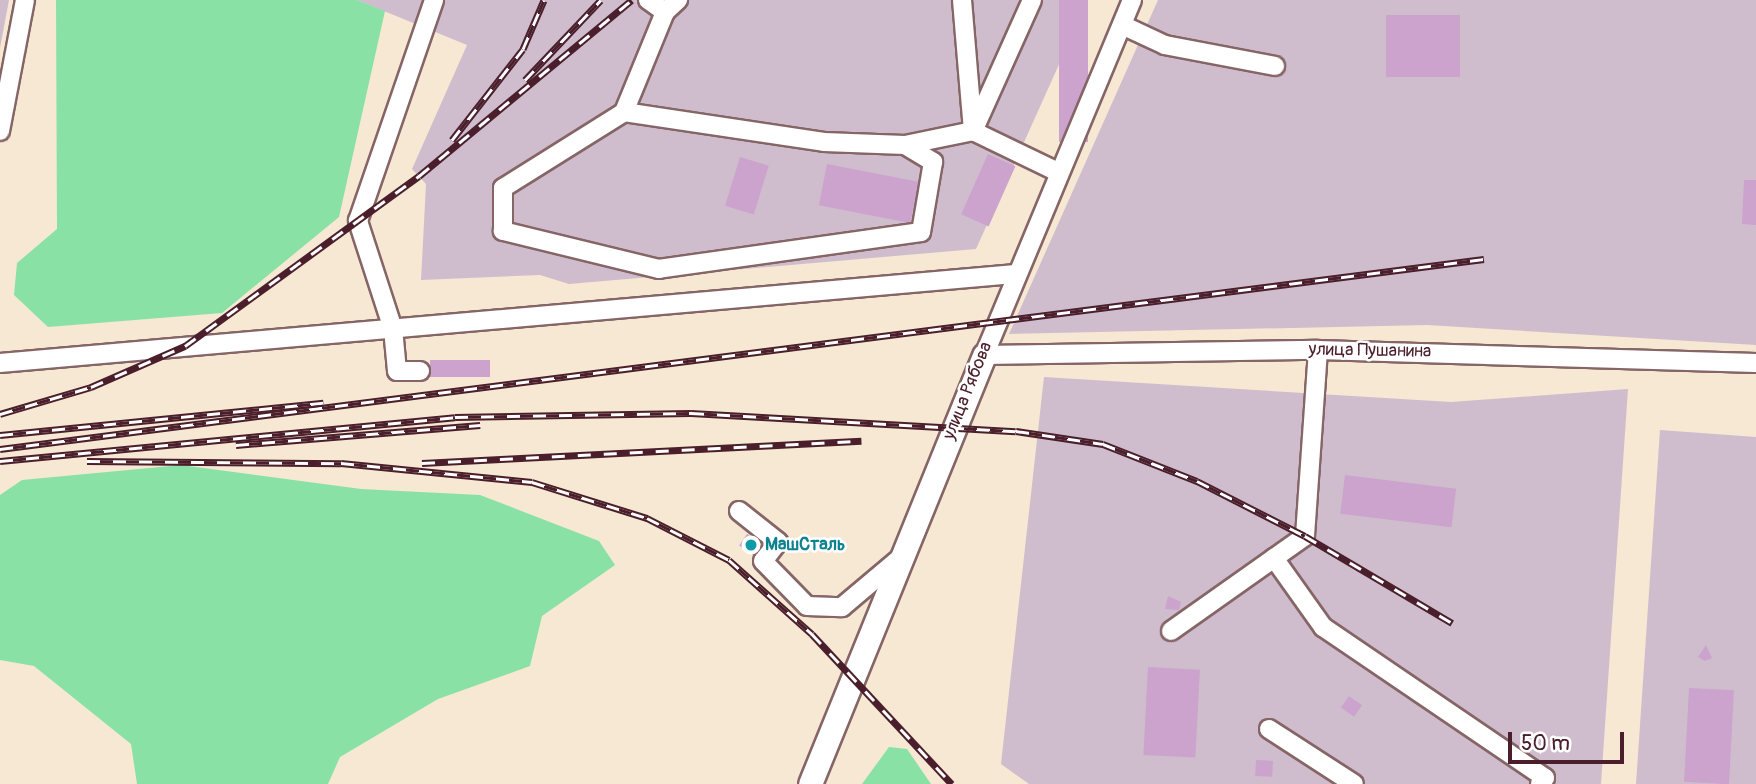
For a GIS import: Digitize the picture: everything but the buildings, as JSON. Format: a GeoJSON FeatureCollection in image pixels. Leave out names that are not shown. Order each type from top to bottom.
{"type":"FeatureCollection","features":[{"type":"Feature","properties":{"kind":"main road","name":"улица Рябова"},"geometry":{"type":"LineString","coordinates":[[810,784],[984,355]]}},
{"type":"Feature","properties":{"kind":"street"},"geometry":{"type":"LineString","coordinates":[[0,131],[25,0]]}},
{"type":"Feature","properties":{"kind":"street"},"geometry":{"type":"LineString","coordinates":[[420,371],[397,371],[393,329],[358,221],[434,0]]}},
{"type":"Feature","properties":{"kind":"street"},"geometry":{"type":"LineString","coordinates":[[648,0],[671,6],[624,112],[503,188],[503,231],[659,269],[920,232],[933,162],[905,145]]}},
{"type":"Feature","properties":{"kind":"street"},"geometry":{"type":"LineString","coordinates":[[962,0],[973,131]]}},
{"type":"Feature","properties":{"kind":"street"},"geometry":{"type":"LineString","coordinates":[[973,131],[1032,0]]}},
{"type":"Feature","properties":{"kind":"street","name":"улица Рябова"},"geometry":{"type":"LineString","coordinates":[[984,355],[1015,274],[1132,0]]}},
{"type":"Feature","properties":{"kind":"street"},"geometry":{"type":"LineString","coordinates":[[1122,25],[1165,44],[1275,66]]}},
{"type":"Feature","properties":{"kind":"street"},"geometry":{"type":"LineString","coordinates":[[624,112],[824,142],[905,145],[973,131],[1058,172]]}},
{"type":"Feature","properties":{"kind":"street"},"geometry":{"type":"LineString","coordinates":[[0,363],[1015,274]]}},
{"type":"Feature","properties":{"kind":"street"},"geometry":{"type":"LineString","coordinates":[[1171,631],[1305,536],[1318,350]]}},
{"type":"Feature","properties":{"kind":"street","name":"улица Пушанина"},"geometry":{"type":"LineString","coordinates":[[984,355],[1318,350],[1756,363]]}},
{"type":"Feature","properties":{"kind":"street"},"geometry":{"type":"LineString","coordinates":[[739,510],[778,542],[763,561],[807,606],[842,607],[902,557]]}},
{"type":"Feature","properties":{"kind":"street"},"geometry":{"type":"LineString","coordinates":[[1274,558],[1323,627],[1545,778],[1540,784]]}},
{"type":"Feature","properties":{"kind":"street"},"geometry":{"type":"LineString","coordinates":[[1269,729],[1354,784]]}},
{"type":"Feature","properties":{"kind":"shaded area"},"geometry":{"type":"Polygon","coordinates":[[[0,0],[9,0],[0,48],[0,0]]]}},
{"type":"Feature","properties":{"kind":"shaded area"},"geometry":{"type":"Polygon","coordinates":[[[357,0],[1088,0],[976,249],[569,284],[540,275],[421,280],[426,184],[412,169],[467,45],[357,0]]]}},
{"type":"Feature","properties":{"kind":"shaded area"},"geometry":{"type":"Polygon","coordinates":[[[1158,0],[1756,0],[1756,345],[1427,325],[1009,334],[1158,0]]]}},
{"type":"Feature","properties":{"kind":"shaded area"},"geometry":{"type":"Polygon","coordinates":[[[1044,377],[1451,402],[1628,389],[1601,784],[1029,784],[1001,764],[1044,377]]]}},
{"type":"Feature","properties":{"kind":"shaded area"},"geometry":{"type":"Polygon","coordinates":[[[1660,430],[1756,437],[1756,784],[1636,784],[1660,430]]]}},
{"type":"Feature","properties":{"kind":"green space"},"geometry":{"type":"Polygon","coordinates":[[[56,0],[357,0],[385,11],[339,217],[222,313],[48,327],[14,295],[17,263],[57,229],[56,0]]]}},
{"type":"Feature","properties":{"kind":"green space"},"geometry":{"type":"Polygon","coordinates":[[[181,465],[361,489],[480,495],[599,541],[615,565],[542,616],[530,666],[438,699],[340,757],[328,784],[137,784],[131,744],[34,666],[0,660],[0,495],[22,480],[181,465]]]}},
{"type":"Feature","properties":{"kind":"green space"},"geometry":{"type":"Polygon","coordinates":[[[889,747],[907,749],[931,784],[862,784],[889,747]]]}},
{"type":"Feature","properties":{"kind":"railway"},"geometry":{"type":"LineString","coordinates":[[452,140],[523,49],[544,0]]}},
{"type":"Feature","properties":{"kind":"railway"},"geometry":{"type":"LineString","coordinates":[[525,80],[601,0]]}},
{"type":"Feature","properties":{"kind":"railway"},"geometry":{"type":"LineString","coordinates":[[0,414],[91,387],[185,346],[419,176],[632,0]]}},
{"type":"Feature","properties":{"kind":"railway"},"geometry":{"type":"LineString","coordinates":[[0,449],[1484,259]]}},
{"type":"Feature","properties":{"kind":"railway"},"geometry":{"type":"LineString","coordinates":[[0,435],[323,403]]}},
{"type":"Feature","properties":{"kind":"railway"},"geometry":{"type":"LineString","coordinates":[[0,461],[455,417],[691,413],[1016,431],[1103,444],[1197,481],[1305,536],[1452,623]]}},
{"type":"Feature","properties":{"kind":"railway"},"geometry":{"type":"LineString","coordinates":[[236,445],[480,425]]}},
{"type":"Feature","properties":{"kind":"railway"},"geometry":{"type":"LineString","coordinates":[[422,463],[861,441]]}},
{"type":"Feature","properties":{"kind":"railway"},"geometry":{"type":"LineString","coordinates":[[87,461],[341,463],[532,482],[647,518],[729,560],[812,634],[952,784]]}},
{"type":"Feature","properties":{"kind":"place","name":"МашСталь"},"geometry":{"type":"Point","coordinates":[751,545]}}]}
